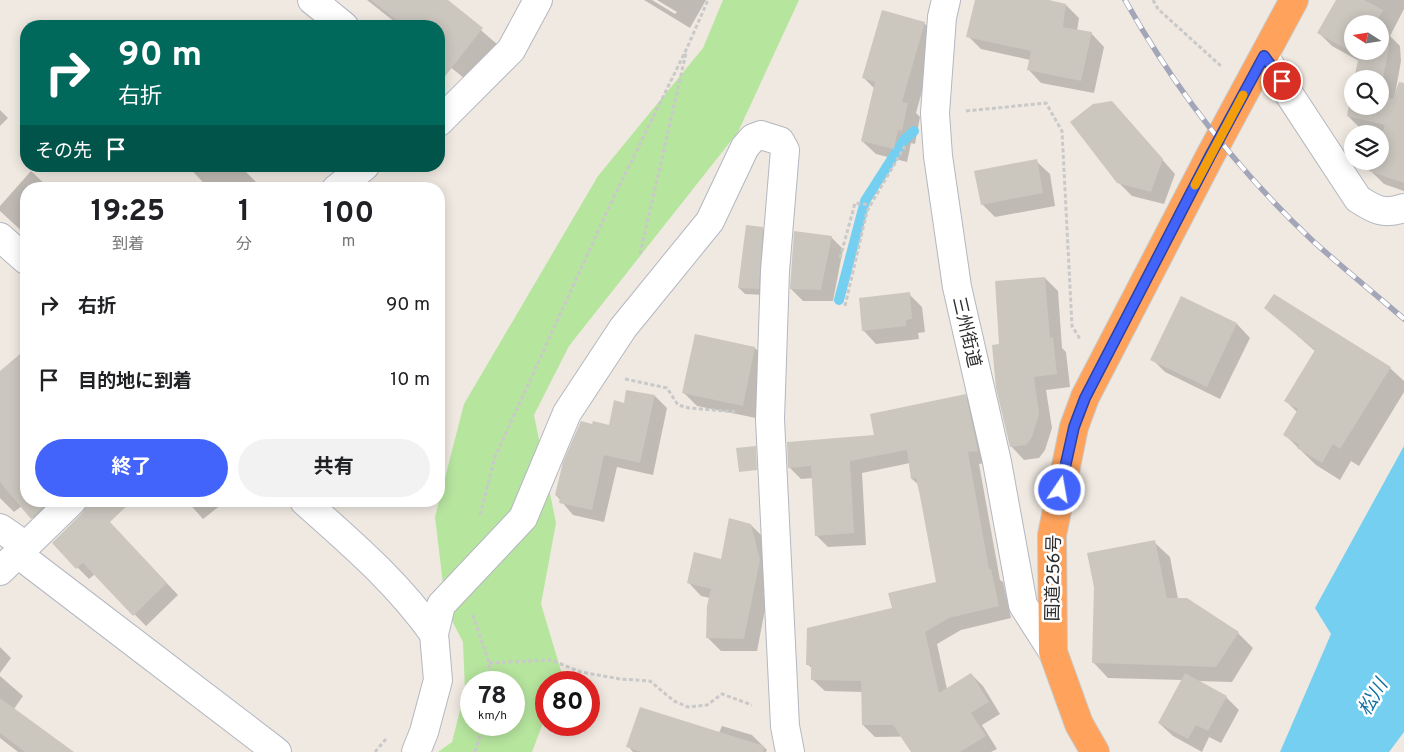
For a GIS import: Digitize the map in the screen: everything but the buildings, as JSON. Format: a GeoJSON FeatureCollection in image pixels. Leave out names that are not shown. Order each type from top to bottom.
{"type":"FeatureCollection","features":[{"type":"Feature","properties":{"kind":"highway","name":"国道256号"},"geometry":{"type":"LineString","coordinates":[[1095,752],[1079,724],[1053,652],[1052,535],[1074,427],[1085,398],[1210,156],[1294,0]]}},
{"type":"Feature","properties":{"kind":"street"},"geometry":{"type":"LineString","coordinates":[[312,0],[337,20]]}},
{"type":"Feature","properties":{"kind":"street"},"geometry":{"type":"LineString","coordinates":[[445,109],[511,50],[538,0]]}},
{"type":"Feature","properties":{"kind":"street","name":"三州街道"},"geometry":{"type":"LineString","coordinates":[[946,0],[942,17],[935,119],[957,287],[997,462],[1023,605],[1053,652]]}},
{"type":"Feature","properties":{"kind":"street"},"geometry":{"type":"LineString","coordinates":[[1264,56],[1358,199],[1376,211],[1391,213],[1404,208]]}},
{"type":"Feature","properties":{"kind":"street"},"geometry":{"type":"LineString","coordinates":[[416,752],[424,732],[438,680],[434,634],[441,605],[462,580],[523,518],[567,413],[624,328],[710,221],[745,147],[753,138],[762,135],[780,141],[785,150],[775,271],[770,419],[784,726],[790,752]]}},
{"type":"Feature","properties":{"kind":"street"},"geometry":{"type":"LineString","coordinates":[[345,182],[357,172]]}},
{"type":"Feature","properties":{"kind":"street"},"geometry":{"type":"LineString","coordinates":[[0,237],[20,255]]}},
{"type":"Feature","properties":{"kind":"street"},"geometry":{"type":"LineString","coordinates":[[15,557],[66,507]]}},
{"type":"Feature","properties":{"kind":"street"},"geometry":{"type":"LineString","coordinates":[[311,507],[379,568],[409,600],[434,634]]}},
{"type":"Feature","properties":{"kind":"street"},"geometry":{"type":"LineString","coordinates":[[0,528],[15,557],[277,752]]}},
{"type":"Feature","properties":{"kind":"path"},"geometry":{"type":"LineString","coordinates":[[478,524],[496,457],[609,206],[687,48],[708,0]]}},
{"type":"Feature","properties":{"kind":"path"},"geometry":{"type":"LineString","coordinates":[[1153,0],[1158,9],[1225,71]]}},
{"type":"Feature","properties":{"kind":"path"},"geometry":{"type":"LineString","coordinates":[[639,260],[687,48]]}},
{"type":"Feature","properties":{"kind":"path"},"geometry":{"type":"LineString","coordinates":[[845,306],[869,204],[911,137],[935,119],[1046,103],[1062,131],[1072,326],[1101,369]]}},
{"type":"Feature","properties":{"kind":"path"},"geometry":{"type":"LineString","coordinates":[[840,258],[855,203],[869,204]]}},
{"type":"Feature","properties":{"kind":"path"},"geometry":{"type":"LineString","coordinates":[[604,358],[622,378],[667,388],[678,405],[689,408],[728,410],[770,419]]}},
{"type":"Feature","properties":{"kind":"path"},"geometry":{"type":"LineString","coordinates":[[462,580],[490,663],[490,671]]}},
{"type":"Feature","properties":{"kind":"path"},"geometry":{"type":"LineString","coordinates":[[490,663],[550,660],[581,672],[620,679],[650,681],[674,701],[688,706],[707,704],[722,694],[747,702],[784,726]]}},
{"type":"Feature","properties":{"kind":"path"},"geometry":{"type":"LineString","coordinates":[[475,752],[480,736]]}},
{"type":"Feature","properties":{"kind":"green space"},"geometry":{"type":"Polygon","coordinates":[[[723,0],[799,0],[738,132],[569,346],[534,415],[556,523],[541,604],[561,671],[535,671],[535,736],[538,736],[532,752],[438,752],[452,742],[460,711],[460,736],[525,736],[525,671],[464,671],[463,642],[446,609],[435,517],[438,507],[445,507],[445,478],[464,404],[598,176],[703,48],[723,0]]]}},
{"type":"Feature","properties":{"kind":"water","name":"松川"},"geometry":{"type":"Polygon","coordinates":[[[1404,446],[1404,732],[1389,752],[1280,752],[1331,634],[1315,608],[1404,446]]]}},
{"type":"Feature","properties":{"kind":"waterway"},"geometry":{"type":"LineString","coordinates":[[839,300],[865,201],[904,140],[914,131]]}},
{"type":"Feature","properties":{"kind":"railway"},"geometry":{"type":"LineString","coordinates":[[1125,0],[1165,66],[1234,158],[1286,215],[1314,242],[1404,319]]}},
{"type":"Feature","properties":{"kind":"slow traffic"},"geometry":{"type":"LineString","coordinates":[[1195,185],[1243,95]]}},
{"type":"Feature","properties":{"kind":"route"},"geometry":{"type":"LineString","coordinates":[[1060,490],[1074,427],[1085,398],[1264,56],[1282,81]]}}]}
